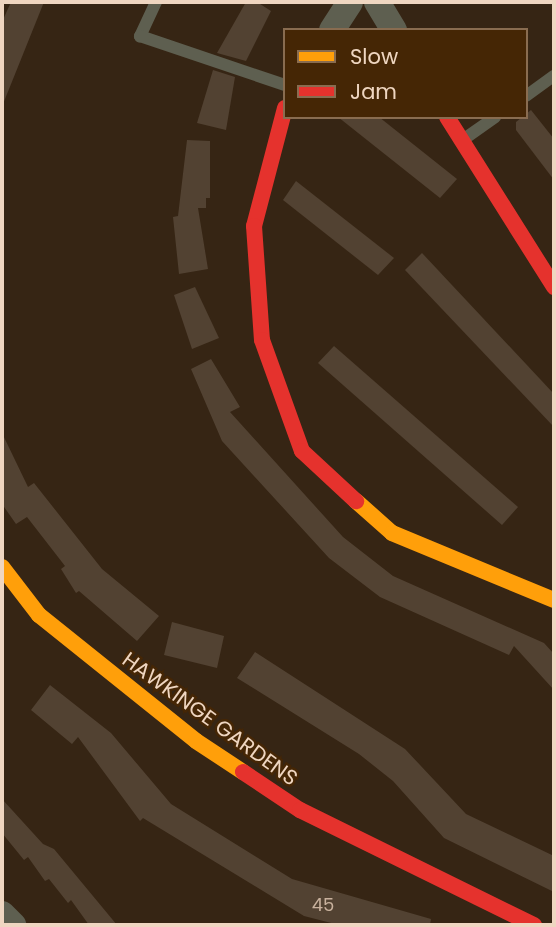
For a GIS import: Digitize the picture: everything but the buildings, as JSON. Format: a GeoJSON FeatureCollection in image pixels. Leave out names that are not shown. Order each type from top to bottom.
{"type":"FeatureCollection","features":[{"type":"Feature","properties":{"kind":"street"},"geometry":{"type":"LineString","coordinates":[[333,28],[350,2]]}},
{"type":"Feature","properties":{"kind":"street"},"geometry":{"type":"LineString","coordinates":[[377,2],[393,28]]}},
{"type":"Feature","properties":{"kind":"street"},"geometry":{"type":"LineString","coordinates":[[283,116],[254,226],[262,340],[302,450],[392,533],[554,600]]}},
{"type":"Feature","properties":{"kind":"street"},"geometry":{"type":"LineString","coordinates":[[448,119],[554,287]]}},
{"type":"Feature","properties":{"kind":"street","name":"HAWKINGE GARDENS"},"geometry":{"type":"LineString","coordinates":[[5,576],[39,615],[106,670],[196,741],[288,802],[534,925]]}},
{"type":"Feature","properties":{"kind":"street"},"geometry":{"type":"LineString","coordinates":[[2,914],[13,925]]}},
{"type":"Feature","properties":{"kind":"lane"},"geometry":{"type":"LineString","coordinates":[[156,2],[140,36],[283,84]]}},
{"type":"Feature","properties":{"kind":"lane"},"geometry":{"type":"LineString","coordinates":[[528,95],[554,76]]}},
{"type":"Feature","properties":{"kind":"lane"},"geometry":{"type":"LineString","coordinates":[[461,141],[492,119]]}},
{"type":"Feature","properties":{"kind":"traffic: slow"},"geometry":{"type":"LineString","coordinates":[[356,501],[392,533],[554,600]]}},
{"type":"Feature","properties":{"kind":"traffic: slow"},"geometry":{"type":"LineString","coordinates":[[2,567],[39,615],[196,741],[243,772]]}},
{"type":"Feature","properties":{"kind":"traffic: jam"},"geometry":{"type":"LineString","coordinates":[[283,116],[254,226],[262,340],[302,451],[356,501]]}},
{"type":"Feature","properties":{"kind":"traffic: jam"},"geometry":{"type":"LineString","coordinates":[[448,119],[554,287]]}},
{"type":"Feature","properties":{"kind":"traffic: jam"},"geometry":{"type":"LineString","coordinates":[[243,772],[300,810],[534,925]]}}]}
